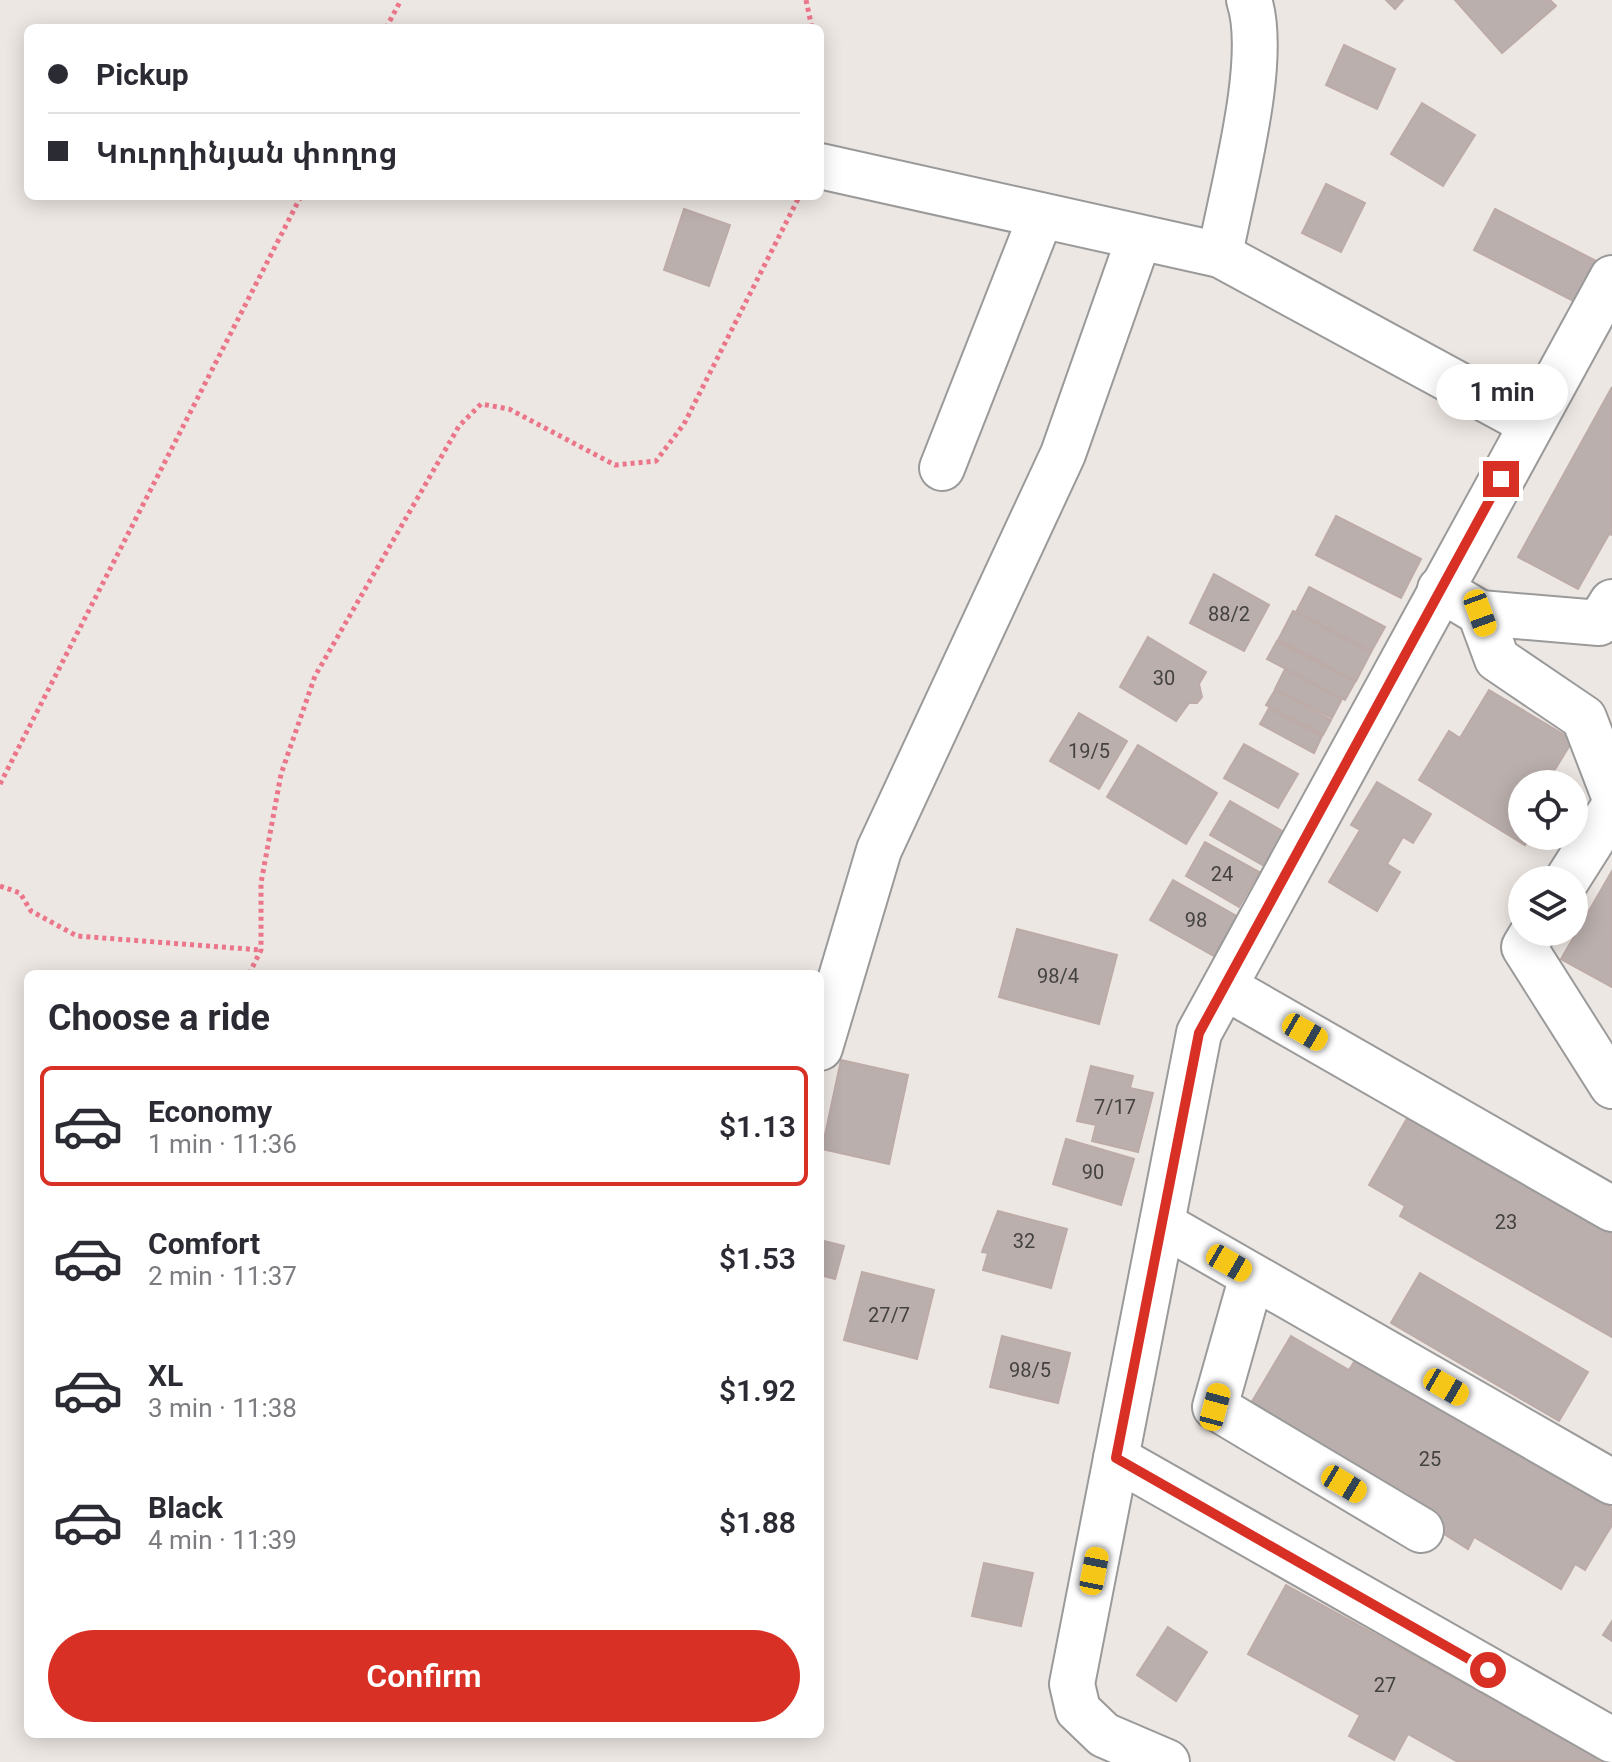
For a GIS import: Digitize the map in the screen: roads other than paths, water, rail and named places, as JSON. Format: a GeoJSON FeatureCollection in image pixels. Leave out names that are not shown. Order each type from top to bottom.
{"type":"FeatureCollection","features":[{"type":"Feature","properties":{"kind":"street"},"geometry":{"type":"LineString","coordinates":[[1220,255],[1256,63],[1256,22],[1249,0]]}},
{"type":"Feature","properties":{"kind":"street"},"geometry":{"type":"LineString","coordinates":[[824,167],[1220,255],[1531,424]]}},
{"type":"Feature","properties":{"kind":"street"},"geometry":{"type":"LineString","coordinates":[[942,468],[1041,216]]}},
{"type":"Feature","properties":{"kind":"street"},"geometry":{"type":"LineString","coordinates":[[824,1035],[879,850],[1063,454],[1139,238]]}},
{"type":"Feature","properties":{"kind":"street"},"geometry":{"type":"LineString","coordinates":[[1167,1762],[1104,1735],[1078,1710],[1072,1684],[1199,1033],[1531,424],[1607,306]]}},
{"type":"Feature","properties":{"kind":"street"},"geometry":{"type":"LineString","coordinates":[[1440,589],[1480,613],[1599,623],[1612,602]]}},
{"type":"Feature","properties":{"kind":"street"},"geometry":{"type":"LineString","coordinates":[[1480,613],[1497,659],[1584,718],[1612,791]]}},
{"type":"Feature","properties":{"kind":"street"},"geometry":{"type":"LineString","coordinates":[[1576,866],[1612,809]]}},
{"type":"Feature","properties":{"kind":"street"},"geometry":{"type":"LineString","coordinates":[[1525,946],[1612,1086]]}},
{"type":"Feature","properties":{"kind":"street"},"geometry":{"type":"LineString","coordinates":[[1225,987],[1612,1209]]}},
{"type":"Feature","properties":{"kind":"street"},"geometry":{"type":"LineString","coordinates":[[1162,1224],[1612,1482]]}},
{"type":"Feature","properties":{"kind":"street"},"geometry":{"type":"LineString","coordinates":[[1252,1276],[1215,1407],[1421,1530]]}},
{"type":"Feature","properties":{"kind":"street"},"geometry":{"type":"LineString","coordinates":[[1116,1458],[1612,1740]]}}]}
